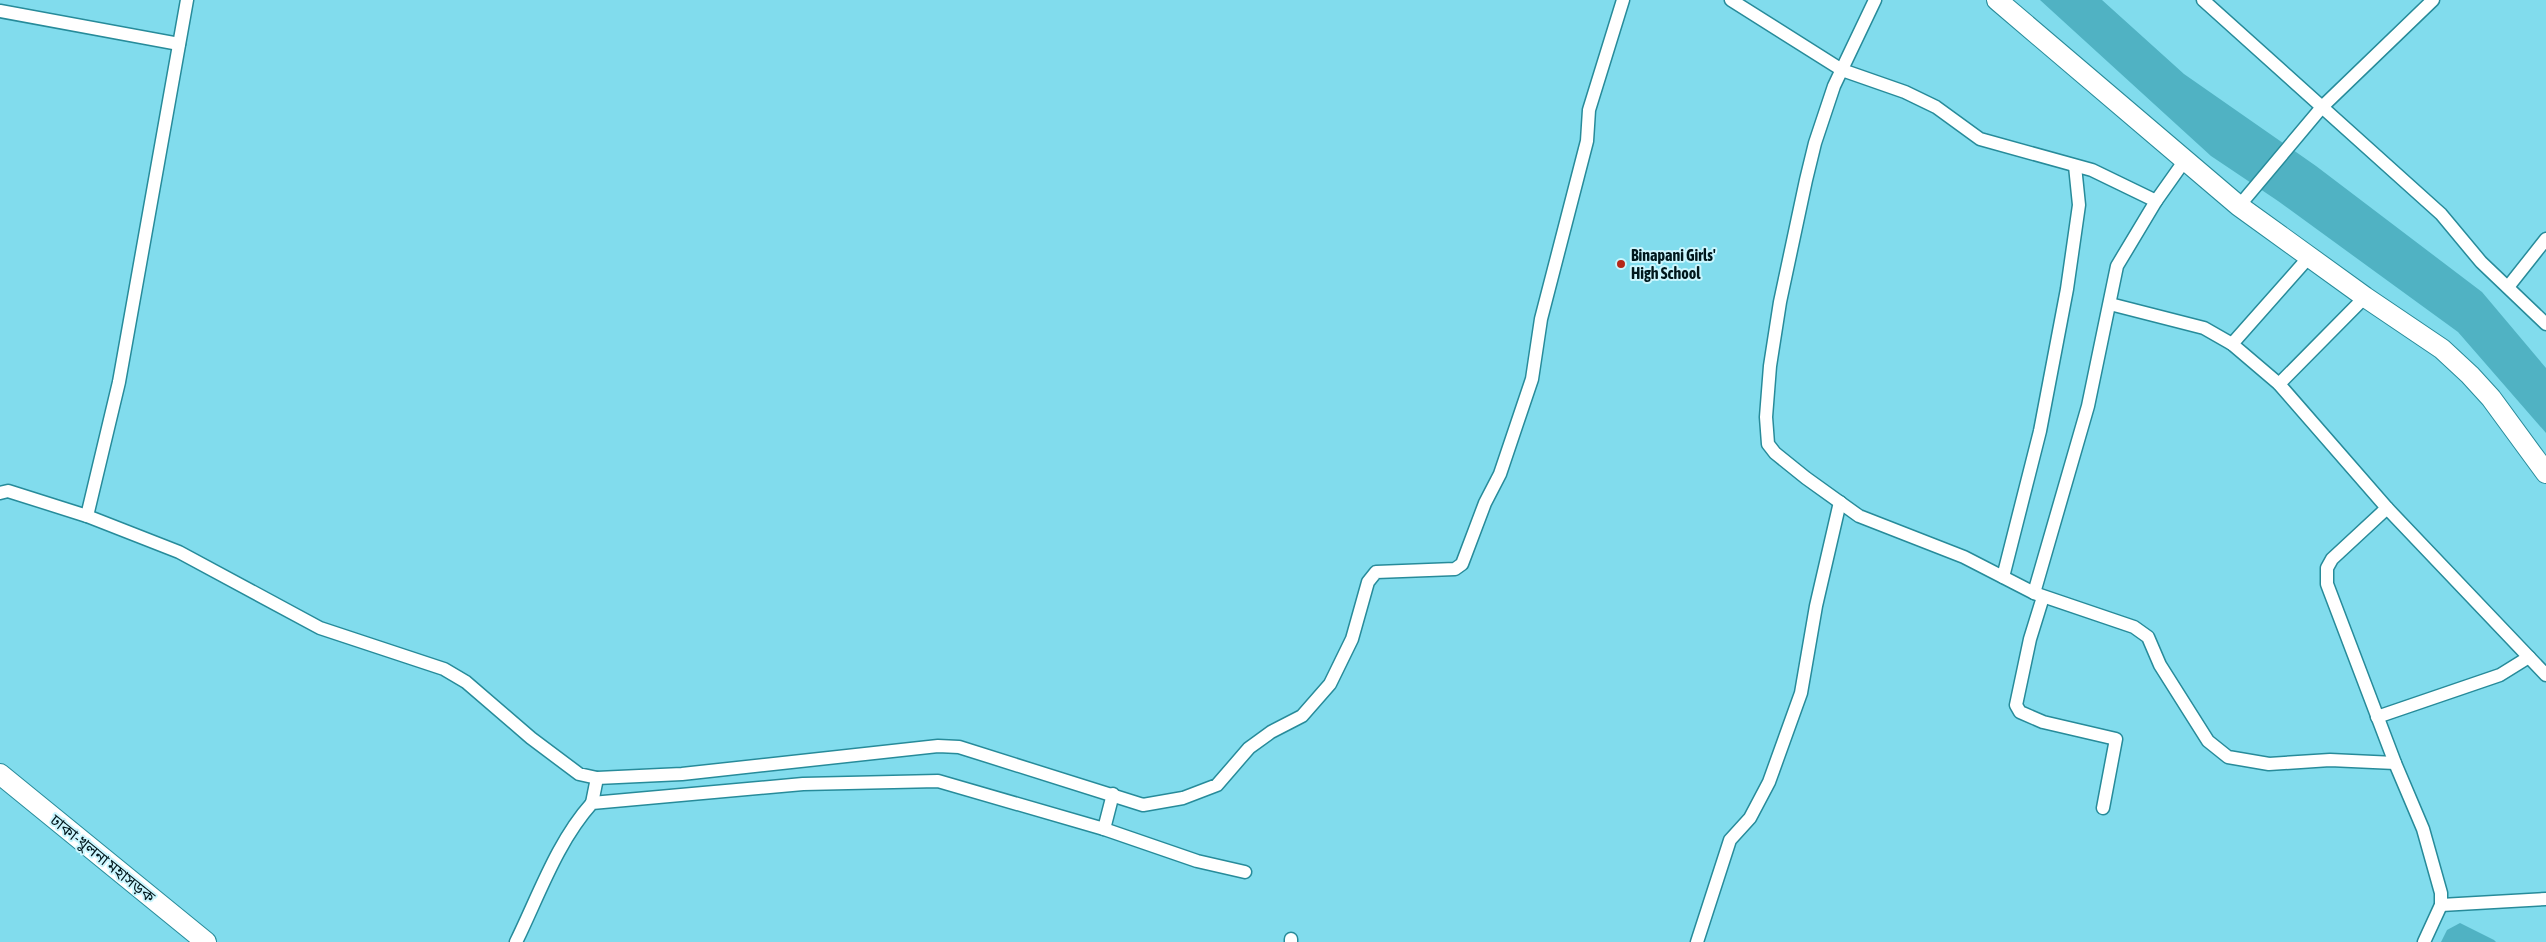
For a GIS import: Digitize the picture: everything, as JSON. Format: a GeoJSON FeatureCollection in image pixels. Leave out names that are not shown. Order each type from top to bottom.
{"type":"FeatureCollection","features":[{"type":"Feature","properties":{"kind":"main road"},"geometry":{"type":"LineString","coordinates":[[1997,0],[2240,206],[2365,297],[2442,349],[2470,375],[2512,424],[2546,473]]}},
{"type":"Feature","properties":{"kind":"main road","name":"ঢাকা-খুলনা মহাসড়ক"},"geometry":{"type":"LineString","coordinates":[[0,774],[206,942]]}},
{"type":"Feature","properties":{"kind":"street"},"geometry":{"type":"LineString","coordinates":[[87,516],[119,382],[187,0]]}},
{"type":"Feature","properties":{"kind":"street"},"geometry":{"type":"LineString","coordinates":[[0,493],[8,491],[87,516],[180,552],[320,628],[444,669],[466,682],[531,738],[579,774],[597,780],[682,774],[938,746],[959,747],[1112,798],[1143,805],[1183,798],[1217,785],[1249,748],[1270,732],[1302,716],[1330,684],[1352,638],[1368,582],[1376,572],[1455,569],[1462,564],[1485,504],[1500,474],[1532,379],[1541,319],[1587,142],[1589,110],[1623,0]]}},
{"type":"Feature","properties":{"kind":"street"},"geometry":{"type":"LineString","coordinates":[[1731,0],[1842,70],[1905,92],[1936,107],[1980,139],[2114,179],[2156,200]]}},
{"type":"Feature","properties":{"kind":"street"},"geometry":{"type":"LineString","coordinates":[[1875,0],[1834,86],[1815,144],[1798,214],[1780,302],[1770,366],[1766,417],[1768,444],[1775,453],[1859,516],[1964,557],[2038,595],[2134,627],[2148,637],[2160,665],[2208,741],[2228,757],[2269,764],[2330,760],[2395,763]]}},
{"type":"Feature","properties":{"kind":"street"},"geometry":{"type":"LineString","coordinates":[[2203,0],[2440,214],[2481,262],[2546,324]]}},
{"type":"Feature","properties":{"kind":"street"},"geometry":{"type":"LineString","coordinates":[[2240,206],[2322,106],[2433,0]]}},
{"type":"Feature","properties":{"kind":"street"},"geometry":{"type":"LineString","coordinates":[[0,11],[179,44]]}},
{"type":"Feature","properties":{"kind":"street"},"geometry":{"type":"LineString","coordinates":[[2103,808],[2116,739],[2043,722],[2020,712],[2016,705],[2038,595],[2088,406],[2110,304],[2116,266],[2156,200],[2185,160]]}},
{"type":"Feature","properties":{"kind":"street"},"geometry":{"type":"LineString","coordinates":[[2003,577],[2040,431],[2067,289],[2079,205],[2075,166]]}},
{"type":"Feature","properties":{"kind":"street"},"geometry":{"type":"LineString","coordinates":[[2508,287],[2546,239]]}},
{"type":"Feature","properties":{"kind":"street"},"geometry":{"type":"LineString","coordinates":[[2232,344],[2309,257]]}},
{"type":"Feature","properties":{"kind":"street"},"geometry":{"type":"LineString","coordinates":[[2279,384],[2365,297]]}},
{"type":"Feature","properties":{"kind":"street"},"geometry":{"type":"LineString","coordinates":[[2110,304],[2204,328],[2232,344],[2279,384],[2386,508],[2546,675]]}},
{"type":"Feature","properties":{"kind":"street"},"geometry":{"type":"LineString","coordinates":[[1697,942],[1730,840],[1750,818],[1770,782],[1801,693],[1816,606],[1840,502]]}},
{"type":"Feature","properties":{"kind":"street"},"geometry":{"type":"LineString","coordinates":[[2386,508],[2337,554],[2327,568],[2327,584],[2395,763],[2424,830],[2440,893],[2441,905],[2424,942]]}},
{"type":"Feature","properties":{"kind":"street"},"geometry":{"type":"LineString","coordinates":[[2377,717],[2500,675],[2528,657]]}},
{"type":"Feature","properties":{"kind":"street"},"geometry":{"type":"LineString","coordinates":[[516,942],[549,871],[576,822],[592,801],[597,780]]}},
{"type":"Feature","properties":{"kind":"street"},"geometry":{"type":"LineString","coordinates":[[592,801],[803,784],[938,781],[1104,826],[1197,861],[1245,872]]}},
{"type":"Feature","properties":{"kind":"street"},"geometry":{"type":"LineString","coordinates":[[1104,826],[1112,798]]}},
{"type":"Feature","properties":{"kind":"street"},"geometry":{"type":"LineString","coordinates":[[2441,905],[2546,899]]}},
{"type":"Feature","properties":{"kind":"water"},"geometry":{"type":"Polygon","coordinates":[[[2040,0],[2102,0],[2184,74],[2316,166],[2482,292],[2546,368],[2546,433],[2458,332],[2278,201],[2211,156],[2040,0]]]}},
{"type":"Feature","properties":{"kind":"water"},"geometry":{"type":"Polygon","coordinates":[[[2460,923],[2496,942],[2441,942],[2447,930],[2460,923]]]}},
{"type":"Feature","properties":{"kind":"place","name":"Binapani Girls' High School"},"geometry":{"type":"Point","coordinates":[1621,264]}}]}
